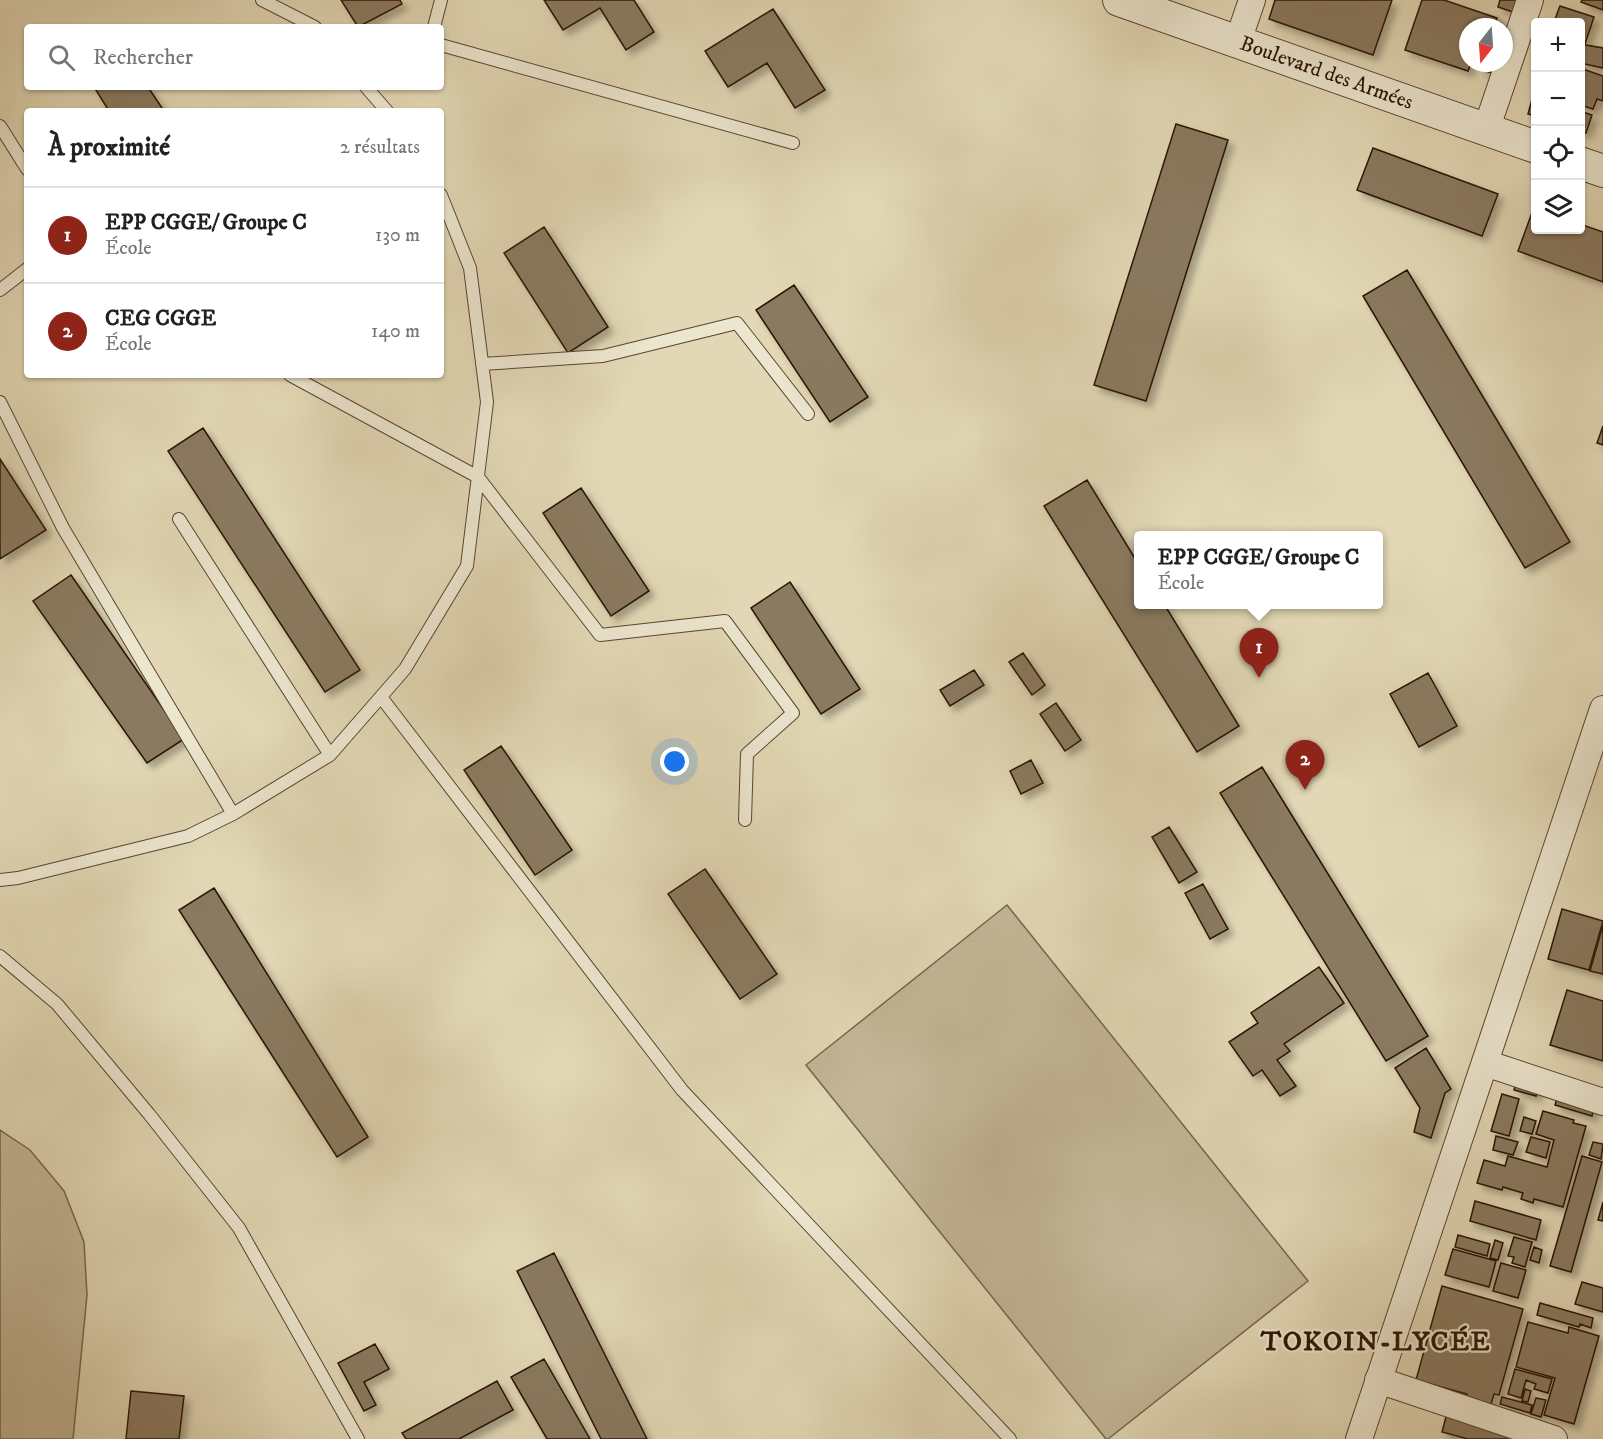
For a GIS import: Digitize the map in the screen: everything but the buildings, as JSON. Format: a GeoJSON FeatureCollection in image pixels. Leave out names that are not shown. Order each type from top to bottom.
{"type":"FeatureCollection","features":[{"type":"Feature","properties":{"kind":"street","name":"Boulevard des Armées"},"geometry":{"type":"LineString","coordinates":[[1119,0],[1531,145]]}},
{"type":"Feature","properties":{"kind":"street"},"geometry":{"type":"LineString","coordinates":[[1238,41],[1252,0]]}},
{"type":"Feature","properties":{"kind":"street"},"geometry":{"type":"LineString","coordinates":[[1486,130],[1530,0]]}},
{"type":"Feature","properties":{"kind":"street"},"geometry":{"type":"LineString","coordinates":[[1585,164],[1603,171]]}},
{"type":"Feature","properties":{"kind":"street"},"geometry":{"type":"LineString","coordinates":[[1359,1439],[1485,1063],[1596,753],[1603,709]]}},
{"type":"Feature","properties":{"kind":"street"},"geometry":{"type":"LineString","coordinates":[[1485,1063],[1603,1102]]}},
{"type":"Feature","properties":{"kind":"street"},"geometry":{"type":"LineString","coordinates":[[1378,1380],[1554,1439]]}},
{"type":"Feature","properties":{"kind":"lane"},"geometry":{"type":"LineString","coordinates":[[262,0],[311,24]]}},
{"type":"Feature","properties":{"kind":"lane"},"geometry":{"type":"LineString","coordinates":[[435,24],[441,0]]}},
{"type":"Feature","properties":{"kind":"lane"},"geometry":{"type":"LineString","coordinates":[[444,46],[793,143]]}},
{"type":"Feature","properties":{"kind":"lane"},"geometry":{"type":"LineString","coordinates":[[369,90],[384,108]]}},
{"type":"Feature","properties":{"kind":"lane"},"geometry":{"type":"LineString","coordinates":[[0,126],[24,164]]}},
{"type":"Feature","properties":{"kind":"lane"},"geometry":{"type":"LineString","coordinates":[[0,880],[18,878],[188,836],[233,814],[330,755],[405,669],[468,566],[487,402],[470,268],[444,203]]}},
{"type":"Feature","properties":{"kind":"lane"},"geometry":{"type":"LineString","coordinates":[[0,290],[24,271]]}},
{"type":"Feature","properties":{"kind":"lane"},"geometry":{"type":"LineString","coordinates":[[482,364],[603,356],[737,323],[808,414]]}},
{"type":"Feature","properties":{"kind":"lane"},"geometry":{"type":"LineString","coordinates":[[296,378],[478,477],[600,635],[725,621],[793,713],[747,754],[745,820]]}},
{"type":"Feature","properties":{"kind":"lane"},"geometry":{"type":"LineString","coordinates":[[0,402],[63,528],[233,814]]}},
{"type":"Feature","properties":{"kind":"lane"},"geometry":{"type":"LineString","coordinates":[[179,519],[330,755]]}},
{"type":"Feature","properties":{"kind":"lane"},"geometry":{"type":"LineString","coordinates":[[381,697],[682,1090],[1010,1439]]}},
{"type":"Feature","properties":{"kind":"lane"},"geometry":{"type":"LineString","coordinates":[[0,956],[57,1004],[149,1114],[239,1228],[358,1439]]}},
{"type":"Feature","properties":{"kind":"shaded area"},"geometry":{"type":"Polygon","coordinates":[[[1007,905],[1308,1281],[1108,1439],[806,1065],[1007,905]]]}},
{"type":"Feature","properties":{"kind":"shaded area"},"geometry":{"type":"Polygon","coordinates":[[[0,1130],[30,1150],[64,1191],[84,1242],[87,1295],[73,1439],[0,1439],[0,1130]]]}},
{"type":"Feature","properties":{"kind":"place","name":"EPP CGGE/ Groupe C"},"geometry":{"type":"Point","coordinates":[1259,678]}},
{"type":"Feature","properties":{"kind":"place","name":"CEG CGGE"},"geometry":{"type":"Point","coordinates":[1305,790]}},
{"type":"Feature","properties":{"kind":"district","name":"TOKOIN-LYCÉE"},"geometry":{"type":"Point","coordinates":[1376,1342]}}]}
